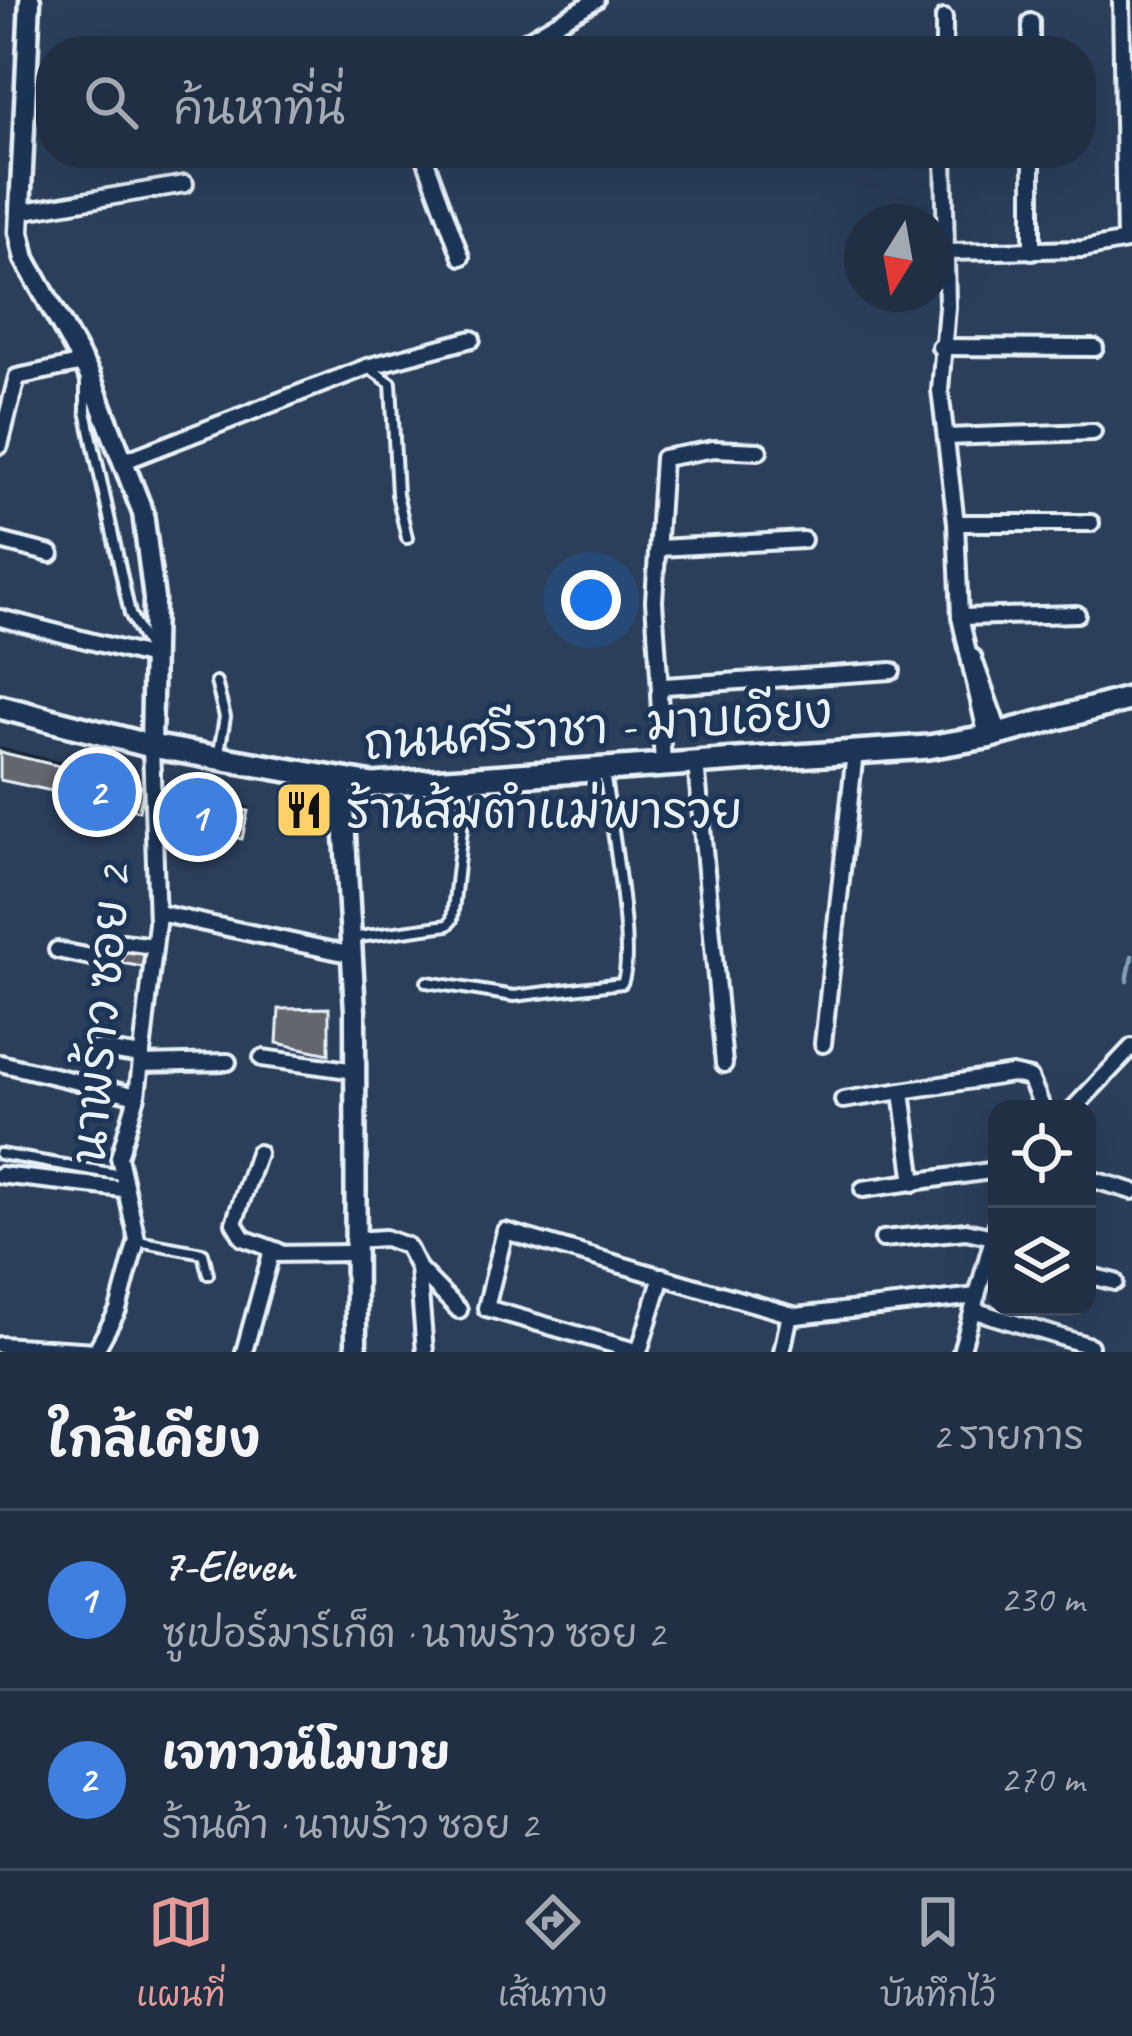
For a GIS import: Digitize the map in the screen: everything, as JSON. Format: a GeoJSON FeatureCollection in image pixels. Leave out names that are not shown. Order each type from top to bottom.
{"type":"FeatureCollection","features":[{"type":"Feature","properties":{"kind":"main road","name":"ถนนศรีราชา - มาบเอียง"},"geometry":{"type":"LineString","coordinates":[[0,707],[151,746],[342,783],[467,782],[855,752],[994,735],[1132,698]]}},
{"type":"Feature","properties":{"kind":"street"},"geometry":{"type":"LineString","coordinates":[[30,0],[19,212],[26,259],[86,368],[127,460],[143,513],[154,599],[151,746]]}},
{"type":"Feature","properties":{"kind":"street"},"geometry":{"type":"LineString","coordinates":[[534,36],[596,0]]}},
{"type":"Feature","properties":{"kind":"street"},"geometry":{"type":"LineString","coordinates":[[952,252],[1129,240],[1121,0]]}},
{"type":"Feature","properties":{"kind":"street"},"geometry":{"type":"LineString","coordinates":[[944,18],[944,36]]}},
{"type":"Feature","properties":{"kind":"street"},"geometry":{"type":"LineString","coordinates":[[1031,22],[1031,36]]}},
{"type":"Feature","properties":{"kind":"street"},"geometry":{"type":"LineString","coordinates":[[428,168],[461,257]]}},
{"type":"Feature","properties":{"kind":"street"},"geometry":{"type":"LineString","coordinates":[[944,168],[946,204]]}},
{"type":"Feature","properties":{"kind":"street"},"geometry":{"type":"LineString","coordinates":[[1032,168],[1032,250]]}},
{"type":"Feature","properties":{"kind":"street"},"geometry":{"type":"LineString","coordinates":[[19,212],[185,184]]}},
{"type":"Feature","properties":{"kind":"street"},"geometry":{"type":"LineString","coordinates":[[943,312],[940,347],[960,617],[968,647],[984,676],[994,735]]}},
{"type":"Feature","properties":{"kind":"street"},"geometry":{"type":"LineString","coordinates":[[127,460],[367,367],[472,339]]}},
{"type":"Feature","properties":{"kind":"street"},"geometry":{"type":"LineString","coordinates":[[940,347],[1095,347]]}},
{"type":"Feature","properties":{"kind":"street"},"geometry":{"type":"LineString","coordinates":[[0,445],[16,377],[86,368]]}},
{"type":"Feature","properties":{"kind":"street"},"geometry":{"type":"LineString","coordinates":[[946,437],[1094,432]]}},
{"type":"Feature","properties":{"kind":"street"},"geometry":{"type":"LineString","coordinates":[[663,765],[654,601],[665,455],[714,449],[759,451]]}},
{"type":"Feature","properties":{"kind":"street"},"geometry":{"type":"LineString","coordinates":[[956,524],[1091,524]]}},
{"type":"Feature","properties":{"kind":"street"},"geometry":{"type":"LineString","coordinates":[[659,548],[803,540]]}},
{"type":"Feature","properties":{"kind":"street"},"geometry":{"type":"LineString","coordinates":[[0,541],[51,554]]}},
{"type":"Feature","properties":{"kind":"street"},"geometry":{"type":"LineString","coordinates":[[960,617],[1077,614]]}},
{"type":"Feature","properties":{"kind":"street"},"geometry":{"type":"LineString","coordinates":[[0,618],[152,657]]}},
{"type":"Feature","properties":{"kind":"street"},"geometry":{"type":"LineString","coordinates":[[660,690],[892,671]]}},
{"type":"Feature","properties":{"kind":"street","name":"นาพร้าว ซอย 2"},"geometry":{"type":"LineString","coordinates":[[137,1240],[119,1157],[137,1096],[158,913],[151,746]]}},
{"type":"Feature","properties":{"kind":"street"},"geometry":{"type":"LineString","coordinates":[[823,1045],[855,752]]}},
{"type":"Feature","properties":{"kind":"street"},"geometry":{"type":"LineString","coordinates":[[695,763],[724,1064]]}},
{"type":"Feature","properties":{"kind":"street"},"geometry":{"type":"LineString","coordinates":[[342,783],[356,1070],[356,1352]]}},
{"type":"Feature","properties":{"kind":"street"},"geometry":{"type":"LineString","coordinates":[[158,913],[352,946]]}},
{"type":"Feature","properties":{"kind":"street"},"geometry":{"type":"LineString","coordinates":[[57,950],[105,960],[122,942],[154,946]]}},
{"type":"Feature","properties":{"kind":"street"},"geometry":{"type":"LineString","coordinates":[[96,1048],[141,1060],[228,1062]]}},
{"type":"Feature","properties":{"kind":"street"},"geometry":{"type":"LineString","coordinates":[[1082,1100],[1132,1048]]}},
{"type":"Feature","properties":{"kind":"street"},"geometry":{"type":"LineString","coordinates":[[262,1058],[356,1070]]}},
{"type":"Feature","properties":{"kind":"street"},"geometry":{"type":"LineString","coordinates":[[0,1064],[137,1096]]}},
{"type":"Feature","properties":{"kind":"street"},"geometry":{"type":"LineString","coordinates":[[843,1100],[1012,1074],[1030,1078],[1039,1100]]}},
{"type":"Feature","properties":{"kind":"street"},"geometry":{"type":"LineString","coordinates":[[902,1092],[914,1183]]}},
{"type":"Feature","properties":{"kind":"street"},"geometry":{"type":"LineString","coordinates":[[259,1153],[234,1223],[243,1238],[278,1251],[397,1240],[459,1310]]}},
{"type":"Feature","properties":{"kind":"street"},"geometry":{"type":"LineString","coordinates":[[863,1189],[988,1171]]}},
{"type":"Feature","properties":{"kind":"street"},"geometry":{"type":"LineString","coordinates":[[0,1175],[122,1182]]}},
{"type":"Feature","properties":{"kind":"street"},"geometry":{"type":"LineString","coordinates":[[1096,1181],[1132,1191]]}},
{"type":"Feature","properties":{"kind":"street"},"geometry":{"type":"LineString","coordinates":[[662,1276],[639,1352],[486,1308],[505,1231],[662,1276],[790,1314],[975,1303],[1090,1346]]}},
{"type":"Feature","properties":{"kind":"street"},"geometry":{"type":"LineString","coordinates":[[883,1238],[966,1231],[988,1238]]}},
{"type":"Feature","properties":{"kind":"street"},"geometry":{"type":"LineString","coordinates":[[0,1345],[95,1352],[118,1310],[137,1240]]}},
{"type":"Feature","properties":{"kind":"street"},"geometry":{"type":"LineString","coordinates":[[244,1352],[268,1261],[278,1251]]}},
{"type":"Feature","properties":{"kind":"street"},"geometry":{"type":"LineString","coordinates":[[961,1352],[988,1260]]}},
{"type":"Feature","properties":{"kind":"street"},"geometry":{"type":"LineString","coordinates":[[418,1268],[425,1352]]}},
{"type":"Feature","properties":{"kind":"street"},"geometry":{"type":"LineString","coordinates":[[1096,1277],[1115,1282]]}},
{"type":"Feature","properties":{"kind":"street"},"geometry":{"type":"LineString","coordinates":[[782,1352],[790,1314]]}},
{"type":"Feature","properties":{"kind":"lane"},"geometry":{"type":"LineString","coordinates":[[367,367],[391,383],[397,494],[406,538]]}},
{"type":"Feature","properties":{"kind":"lane"},"geometry":{"type":"LineString","coordinates":[[86,368],[83,391],[130,614],[152,657]]}},
{"type":"Feature","properties":{"kind":"lane"},"geometry":{"type":"LineString","coordinates":[[216,682],[225,717],[218,759]]}},
{"type":"Feature","properties":{"kind":"lane"},"geometry":{"type":"LineString","coordinates":[[427,982],[514,996],[622,983],[627,974],[604,769]]}},
{"type":"Feature","properties":{"kind":"lane"},"geometry":{"type":"LineString","coordinates":[[352,946],[448,925],[452,920],[467,782]]}},
{"type":"Feature","properties":{"kind":"lane"},"geometry":{"type":"LineString","coordinates":[[0,1154],[122,1182]]}},
{"type":"Feature","properties":{"kind":"lane"},"geometry":{"type":"LineString","coordinates":[[137,1240],[203,1253],[208,1274]]}},
{"type":"Feature","properties":{"kind":"building"},"geometry":{"type":"Polygon","coordinates":[[[0,752],[72,769],[66,794],[0,780],[0,752]]]}},
{"type":"Feature","properties":{"kind":"building"},"geometry":{"type":"Polygon","coordinates":[[[93,775],[144,787],[139,811],[88,800],[93,775]]]}},
{"type":"Feature","properties":{"kind":"building"},"geometry":{"type":"Polygon","coordinates":[[[169,787],[184,790],[177,824],[162,821],[169,787]]]}},
{"type":"Feature","properties":{"kind":"building"},"geometry":{"type":"Polygon","coordinates":[[[189,794],[210,798],[202,831],[188,826],[189,794]]]}},
{"type":"Feature","properties":{"kind":"building"},"geometry":{"type":"Polygon","coordinates":[[[215,804],[248,811],[242,839],[209,832],[215,804]]]}},
{"type":"Feature","properties":{"kind":"building"},"geometry":{"type":"Polygon","coordinates":[[[125,944],[146,948],[142,967],[122,963],[125,944]]]}},
{"type":"Feature","properties":{"kind":"building"},"geometry":{"type":"Polygon","coordinates":[[[329,1008],[329,1054],[277,1043],[279,1009],[329,1008]]]}},
{"type":"Feature","properties":{"kind":"waterway"},"geometry":{"type":"LineString","coordinates":[[1127,981],[1132,956]]}},
{"type":"Feature","properties":{"kind":"place","name":"เจทาวน์โมบาย"},"geometry":{"type":"Point","coordinates":[97,792]}},
{"type":"Feature","properties":{"kind":"place","name":"ร้านส้มตำแม่พารวย"},"geometry":{"type":"Point","coordinates":[304,810]}},
{"type":"Feature","properties":{"kind":"place","name":"7-Eleven"},"geometry":{"type":"Point","coordinates":[198,817]}}]}
